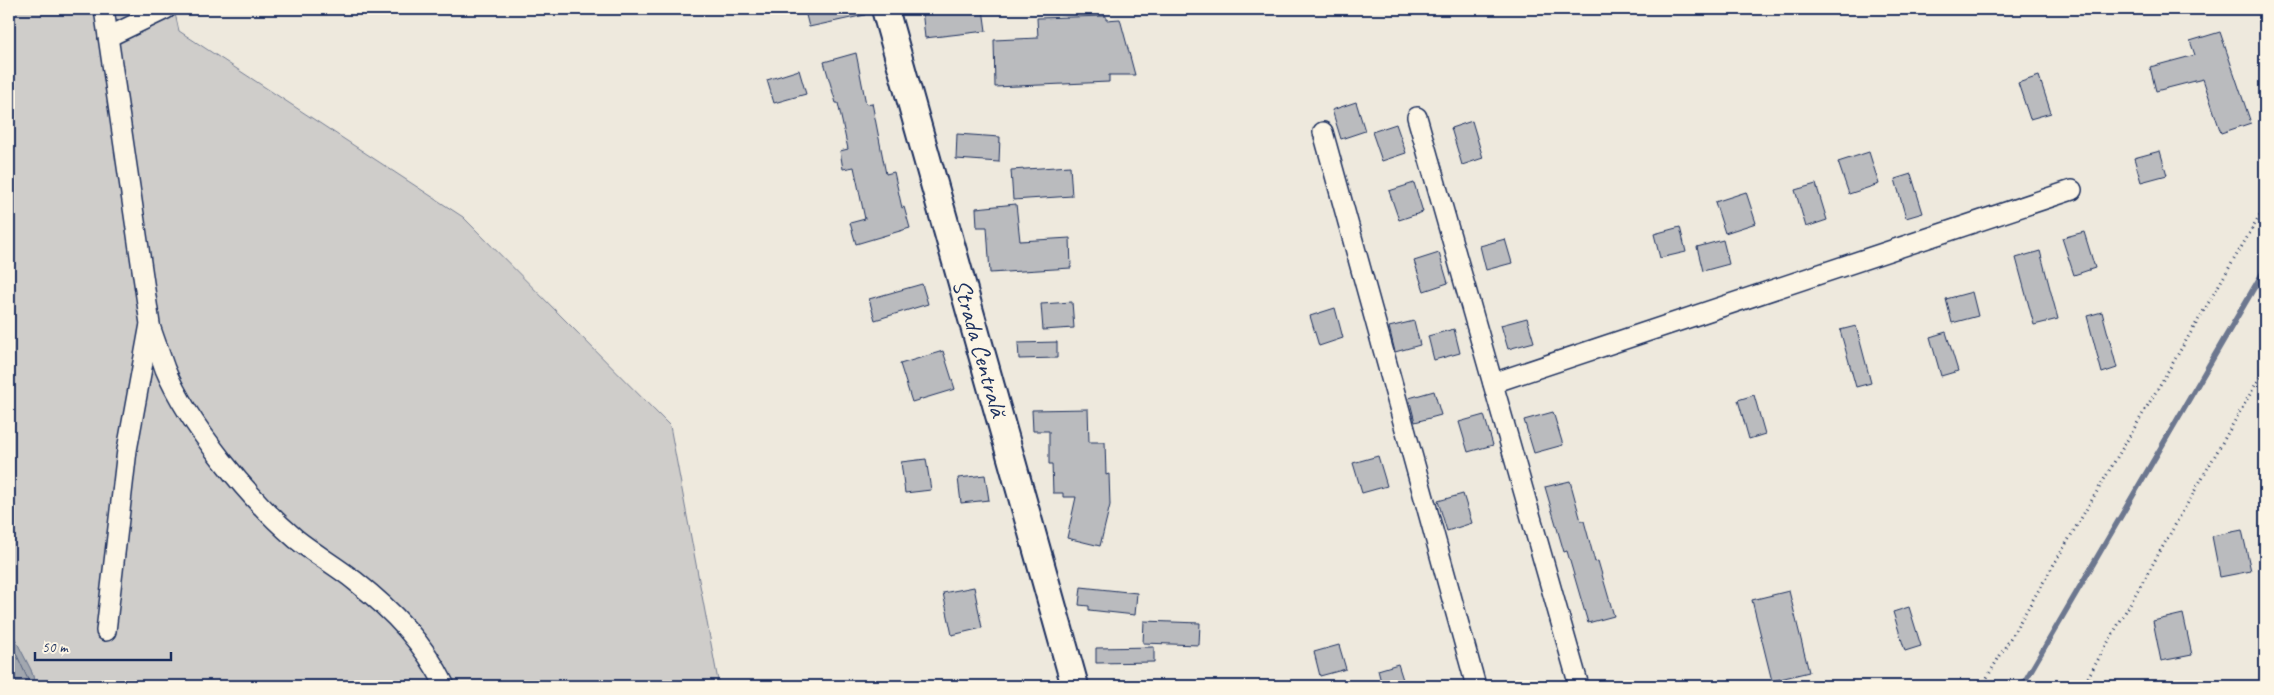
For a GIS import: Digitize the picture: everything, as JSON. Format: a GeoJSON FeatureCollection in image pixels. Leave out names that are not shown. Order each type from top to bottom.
{"type":"FeatureCollection","features":[{"type":"Feature","properties":{"kind":"main road","name":"Strada Centrală"},"geometry":{"type":"LineString","coordinates":[[885,9],[1075,686]]}},
{"type":"Feature","properties":{"kind":"street"},"geometry":{"type":"LineString","coordinates":[[104,9],[150,324],[166,370],[185,406],[221,458],[260,505],[297,539],[354,580],[394,613],[416,638],[445,686]]}},
{"type":"Feature","properties":{"kind":"street"},"geometry":{"type":"LineString","coordinates":[[108,37],[166,9]]}},
{"type":"Feature","properties":{"kind":"street"},"geometry":{"type":"LineString","coordinates":[[1417,117],[1579,686]]}},
{"type":"Feature","properties":{"kind":"street"},"geometry":{"type":"LineString","coordinates":[[1323,132],[1476,686]]}},
{"type":"Feature","properties":{"kind":"street"},"geometry":{"type":"LineString","coordinates":[[1493,383],[2072,190]]}},
{"type":"Feature","properties":{"kind":"street"},"geometry":{"type":"LineString","coordinates":[[106,631],[127,450],[150,324]]}},
{"type":"Feature","properties":{"kind":"path"},"geometry":{"type":"LineString","coordinates":[[1982,686],[2265,207]]}},
{"type":"Feature","properties":{"kind":"path"},"geometry":{"type":"LineString","coordinates":[[2083,686],[2265,368]]}},
{"type":"Feature","properties":{"kind":"shaded area"},"geometry":{"type":"Polygon","coordinates":[[[9,9],[174,9],[179,31],[463,217],[670,426],[719,686],[36,686],[31,670],[9,627],[9,9]]]}},
{"type":"Feature","properties":{"kind":"water"},"geometry":{"type":"Polygon","coordinates":[[[9,627],[31,670],[36,686],[9,686],[9,627]]]}},
{"type":"Feature","properties":{"kind":"building"},"geometry":{"type":"Polygon","coordinates":[[[815,9],[864,9],[865,15],[809,27],[805,11],[815,9]]]}},
{"type":"Feature","properties":{"kind":"building"},"geometry":{"type":"Polygon","coordinates":[[[922,9],[983,9],[986,31],[925,38],[922,9]]]}},
{"type":"Feature","properties":{"kind":"building"},"geometry":{"type":"Polygon","coordinates":[[[1106,16],[1106,20],[1120,19],[1135,75],[1109,75],[1109,82],[995,87],[994,40],[1038,38],[1037,18],[1106,16]]]}},
{"type":"Feature","properties":{"kind":"building"},"geometry":{"type":"Polygon","coordinates":[[[2220,32],[2251,123],[2221,133],[2203,79],[2156,91],[2150,67],[2195,55],[2190,41],[2220,32]]]}},
{"type":"Feature","properties":{"kind":"building"},"geometry":{"type":"Polygon","coordinates":[[[856,53],[866,104],[872,103],[886,174],[894,172],[902,208],[904,207],[910,228],[856,244],[850,223],[865,219],[854,167],[843,169],[840,151],[848,149],[838,103],[836,103],[824,62],[856,53]]]}},
{"type":"Feature","properties":{"kind":"building"},"geometry":{"type":"Polygon","coordinates":[[[799,70],[806,94],[774,103],[767,80],[799,70]]]}},
{"type":"Feature","properties":{"kind":"building"},"geometry":{"type":"Polygon","coordinates":[[[2039,76],[2051,113],[2030,119],[2018,83],[2039,76]]]}},
{"type":"Feature","properties":{"kind":"building"},"geometry":{"type":"Polygon","coordinates":[[[1356,102],[1365,131],[1341,139],[1332,110],[1356,102]]]}},
{"type":"Feature","properties":{"kind":"building"},"geometry":{"type":"Polygon","coordinates":[[[1472,121],[1483,158],[1462,165],[1451,128],[1472,121]]]}},
{"type":"Feature","properties":{"kind":"building"},"geometry":{"type":"Polygon","coordinates":[[[1396,124],[1406,153],[1382,161],[1372,132],[1396,124]]]}},
{"type":"Feature","properties":{"kind":"building"},"geometry":{"type":"Polygon","coordinates":[[[957,134],[1000,137],[999,162],[956,159],[957,134]]]}},
{"type":"Feature","properties":{"kind":"building"},"geometry":{"type":"Polygon","coordinates":[[[2160,151],[2167,175],[2141,182],[2134,158],[2160,151]]]}},
{"type":"Feature","properties":{"kind":"building"},"geometry":{"type":"Polygon","coordinates":[[[1869,152],[1879,184],[1849,194],[1838,162],[1869,152]]]}},
{"type":"Feature","properties":{"kind":"building"},"geometry":{"type":"Polygon","coordinates":[[[1070,166],[1072,196],[1013,200],[1011,170],[1070,166]]]}},
{"type":"Feature","properties":{"kind":"building"},"geometry":{"type":"Polygon","coordinates":[[[1911,174],[1923,213],[1906,218],[1895,179],[1911,174]]]}},
{"type":"Feature","properties":{"kind":"building"},"geometry":{"type":"Polygon","coordinates":[[[1414,183],[1423,212],[1399,220],[1389,191],[1414,183]]]}},
{"type":"Feature","properties":{"kind":"building"},"geometry":{"type":"Polygon","coordinates":[[[1816,184],[1827,220],[1806,227],[1795,190],[1816,184]]]}},
{"type":"Feature","properties":{"kind":"building"},"geometry":{"type":"Polygon","coordinates":[[[1746,192],[1756,223],[1725,233],[1715,202],[1746,192]]]}},
{"type":"Feature","properties":{"kind":"building"},"geometry":{"type":"Polygon","coordinates":[[[1016,204],[1020,241],[1070,238],[1071,268],[990,273],[987,227],[977,227],[976,208],[1016,204]]]}},
{"type":"Feature","properties":{"kind":"building"},"geometry":{"type":"Polygon","coordinates":[[[1680,227],[1686,252],[1660,258],[1654,234],[1680,227]]]}},
{"type":"Feature","properties":{"kind":"building"},"geometry":{"type":"Polygon","coordinates":[[[2084,232],[2095,268],[2074,275],[2062,238],[2084,232]]]}},
{"type":"Feature","properties":{"kind":"building"},"geometry":{"type":"Polygon","coordinates":[[[1505,239],[1512,263],[1486,270],[1480,246],[1505,239]]]}},
{"type":"Feature","properties":{"kind":"building"},"geometry":{"type":"Polygon","coordinates":[[[1723,240],[1729,264],[1703,271],[1697,247],[1723,240]]]}},
{"type":"Feature","properties":{"kind":"building"},"geometry":{"type":"Polygon","coordinates":[[[2040,251],[2058,319],[2034,325],[2016,258],[2040,251]]]}},
{"type":"Feature","properties":{"kind":"building"},"geometry":{"type":"Polygon","coordinates":[[[1439,253],[1448,283],[1424,291],[1414,261],[1439,253]]]}},
{"type":"Feature","properties":{"kind":"building"},"geometry":{"type":"Polygon","coordinates":[[[922,284],[928,304],[875,320],[869,299],[922,284]]]}},
{"type":"Feature","properties":{"kind":"building"},"geometry":{"type":"Polygon","coordinates":[[[1972,292],[1978,316],[1952,323],[1946,299],[1972,292]]]}},
{"type":"Feature","properties":{"kind":"building"},"geometry":{"type":"Polygon","coordinates":[[[1072,302],[1074,328],[1043,330],[1041,304],[1072,302]]]}},
{"type":"Feature","properties":{"kind":"building"},"geometry":{"type":"Polygon","coordinates":[[[1335,308],[1343,338],[1319,346],[1310,316],[1335,308]]]}},
{"type":"Feature","properties":{"kind":"building"},"geometry":{"type":"Polygon","coordinates":[[[2102,312],[2117,368],[2102,373],[2087,316],[2102,312]]]}},
{"type":"Feature","properties":{"kind":"building"},"geometry":{"type":"Polygon","coordinates":[[[1527,318],[1534,342],[1508,349],[1501,325],[1527,318]]]}},
{"type":"Feature","properties":{"kind":"building"},"geometry":{"type":"Polygon","coordinates":[[[1414,321],[1420,345],[1395,352],[1389,327],[1414,321]]]}},
{"type":"Feature","properties":{"kind":"building"},"geometry":{"type":"Polygon","coordinates":[[[1856,326],[1871,383],[1856,387],[1840,330],[1856,326]]]}},
{"type":"Feature","properties":{"kind":"building"},"geometry":{"type":"Polygon","coordinates":[[[1454,329],[1460,353],[1434,360],[1428,336],[1454,329]]]}},
{"type":"Feature","properties":{"kind":"building"},"geometry":{"type":"Polygon","coordinates":[[[1946,332],[1958,371],[1941,376],[1930,337],[1946,332]]]}},
{"type":"Feature","properties":{"kind":"building"},"geometry":{"type":"Polygon","coordinates":[[[1057,342],[1057,358],[1019,359],[1018,343],[1057,342]]]}},
{"type":"Feature","properties":{"kind":"building"},"geometry":{"type":"Polygon","coordinates":[[[943,351],[955,389],[912,402],[900,364],[943,351]]]}},
{"type":"Feature","properties":{"kind":"building"},"geometry":{"type":"Polygon","coordinates":[[[1434,391],[1441,415],[1415,422],[1409,398],[1434,391]]]}},
{"type":"Feature","properties":{"kind":"building"},"geometry":{"type":"Polygon","coordinates":[[[1754,395],[1765,434],[1749,439],[1738,400],[1754,395]]]}},
{"type":"Feature","properties":{"kind":"building"},"geometry":{"type":"Polygon","coordinates":[[[1088,409],[1089,442],[1105,442],[1106,475],[1109,474],[1110,505],[1100,546],[1067,538],[1076,497],[1063,497],[1063,493],[1053,493],[1052,464],[1049,464],[1049,431],[1033,431],[1032,410],[1088,409]]]}},
{"type":"Feature","properties":{"kind":"building"},"geometry":{"type":"Polygon","coordinates":[[[1553,412],[1563,445],[1534,453],[1524,420],[1553,412]]]}},
{"type":"Feature","properties":{"kind":"building"},"geometry":{"type":"Polygon","coordinates":[[[1484,415],[1493,445],[1468,452],[1459,422],[1484,415]]]}},
{"type":"Feature","properties":{"kind":"building"},"geometry":{"type":"Polygon","coordinates":[[[1378,456],[1387,486],[1362,493],[1353,463],[1378,456]]]}},
{"type":"Feature","properties":{"kind":"building"},"geometry":{"type":"Polygon","coordinates":[[[926,459],[931,490],[905,493],[901,462],[926,459]]]}},
{"type":"Feature","properties":{"kind":"building"},"geometry":{"type":"Polygon","coordinates":[[[985,475],[989,500],[961,503],[958,478],[985,475]]]}},
{"type":"Feature","properties":{"kind":"building"},"geometry":{"type":"Polygon","coordinates":[[[1570,481],[1581,521],[1584,521],[1595,562],[1598,561],[1614,616],[1588,623],[1567,551],[1564,552],[1545,487],[1570,481]]]}},
{"type":"Feature","properties":{"kind":"building"},"geometry":{"type":"Polygon","coordinates":[[[1463,494],[1472,523],[1447,531],[1438,501],[1463,494]]]}},
{"type":"Feature","properties":{"kind":"building"},"geometry":{"type":"Polygon","coordinates":[[[2242,530],[2251,571],[2220,577],[2212,536],[2242,530]]]}},
{"type":"Feature","properties":{"kind":"building"},"geometry":{"type":"Polygon","coordinates":[[[974,587],[982,628],[952,635],[943,593],[974,587]]]}},
{"type":"Feature","properties":{"kind":"building"},"geometry":{"type":"Polygon","coordinates":[[[1081,587],[1137,593],[1135,615],[1089,610],[1089,606],[1079,605],[1081,587]]]}},
{"type":"Feature","properties":{"kind":"building"},"geometry":{"type":"Polygon","coordinates":[[[1789,591],[1809,672],[1772,681],[1752,600],[1789,591]]]}},
{"type":"Feature","properties":{"kind":"building"},"geometry":{"type":"Polygon","coordinates":[[[1909,607],[1921,646],[1905,651],[1893,612],[1909,607]]]}},
{"type":"Feature","properties":{"kind":"building"},"geometry":{"type":"Polygon","coordinates":[[[2183,614],[2192,655],[2161,661],[2153,621],[2183,614]]]}},
{"type":"Feature","properties":{"kind":"building"},"geometry":{"type":"Polygon","coordinates":[[[1144,621],[1200,623],[1199,645],[1143,643],[1144,621]]]}},
{"type":"Feature","properties":{"kind":"building"},"geometry":{"type":"Polygon","coordinates":[[[1339,645],[1346,669],[1320,676],[1314,652],[1339,645]]]}},
{"type":"Feature","properties":{"kind":"building"},"geometry":{"type":"Polygon","coordinates":[[[1154,647],[1154,662],[1096,663],[1096,648],[1154,647]]]}},
{"type":"Feature","properties":{"kind":"building"},"geometry":{"type":"Polygon","coordinates":[[[1398,664],[1405,686],[1382,686],[1378,670],[1398,664]]]}},
{"type":"Feature","properties":{"kind":"waterway"},"geometry":{"type":"LineString","coordinates":[[2022,686],[2265,269]]}}]}
